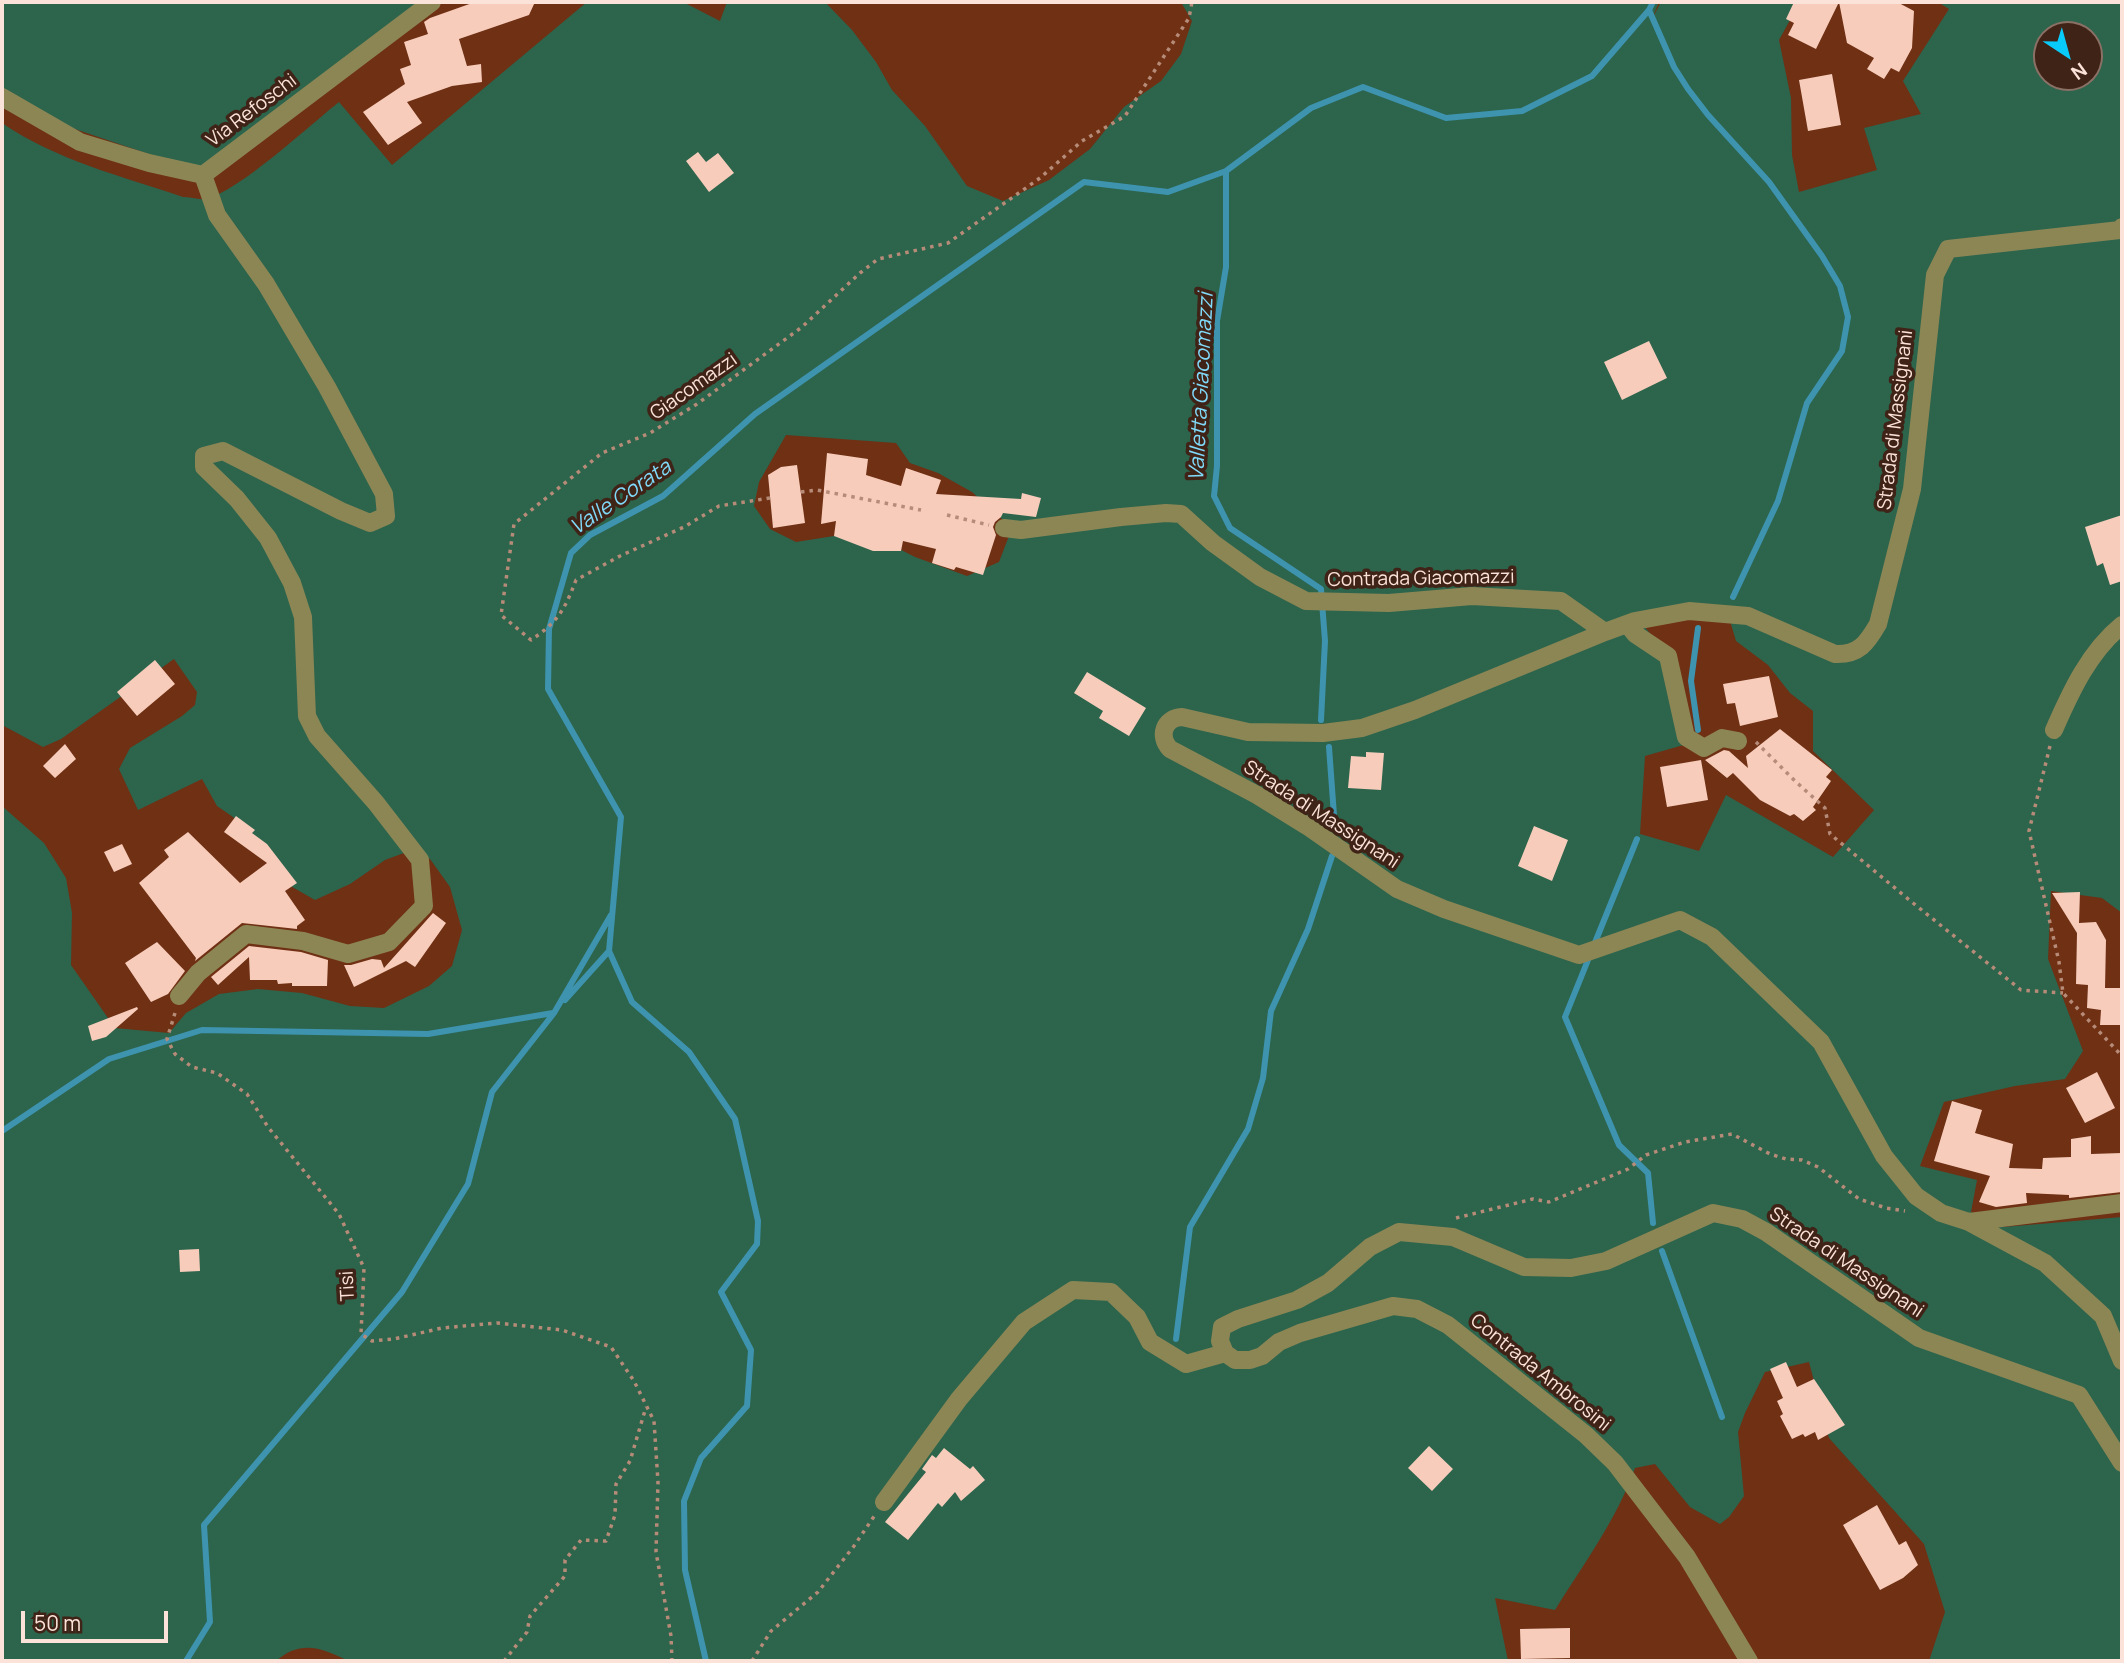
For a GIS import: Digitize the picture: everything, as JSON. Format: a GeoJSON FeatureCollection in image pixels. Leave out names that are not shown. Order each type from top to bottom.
{"type":"FeatureCollection","features":[{"type":"Feature","properties":{"kind":"street","name":"Via Refoschi"},"geometry":{"type":"LineString","coordinates":[[2,97],[80,142],[149,163],[202,175],[432,2]]}},
{"type":"Feature","properties":{"kind":"street"},"geometry":{"type":"LineString","coordinates":[[179,996],[198,972],[246,934],[303,941],[348,954],[389,942],[424,906],[420,860],[376,803],[317,736],[307,716],[303,617],[292,583],[268,538],[237,499],[204,467],[204,456],[223,451],[341,512],[370,523],[386,516],[384,494],[327,387],[266,284],[217,215],[202,175]]}},
{"type":"Feature","properties":{"kind":"street","name":"Strada di Massignani"},"geometry":{"type":"LineString","coordinates":[[2122,228],[1948,249],[1934,275],[1912,489],[1878,624],[1868,642],[1848,655],[1835,654],[1748,616],[1689,611],[1626,624],[1415,710],[1362,728],[1323,733],[1248,732],[1177,717],[1167,723],[1163,734],[1170,749],[1257,795],[1307,826],[1397,889],[1444,909],[1579,955],[1680,920],[1712,937],[1821,1042],[1884,1156],[1916,1196],[1941,1213],[1969,1222],[2045,1263],[2103,1316],[2122,1361]]}},
{"type":"Feature","properties":{"kind":"street","name":"Contrada Giacomazzi"},"geometry":{"type":"LineString","coordinates":[[1004,528],[1021,530],[1121,517],[1181,514],[1213,543],[1260,577],[1306,601],[1389,603],[1472,596],[1561,601],[1605,632]]}},
{"type":"Feature","properties":{"kind":"street"},"geometry":{"type":"LineString","coordinates":[[1626,624],[1635,634],[1668,656],[1686,737],[1704,748],[1722,738],[1738,741]]}},
{"type":"Feature","properties":{"kind":"street"},"geometry":{"type":"LineString","coordinates":[[2054,730],[2067,699],[2090,659],[2122,625]]}},
{"type":"Feature","properties":{"kind":"street"},"geometry":{"type":"LineString","coordinates":[[1969,1222],[2122,1203]]}},
{"type":"Feature","properties":{"kind":"street","name":"Strada di Massignani"},"geometry":{"type":"LineString","coordinates":[[1223,1347],[1222,1327],[1238,1319],[1297,1300],[1328,1283],[1370,1247],[1399,1232],[1453,1237],[1524,1267],[1571,1268],[1606,1261],[1713,1213],[1742,1219],[1766,1233],[1919,1338],[2080,1395],[2122,1463]]}},
{"type":"Feature","properties":{"kind":"street"},"geometry":{"type":"LineString","coordinates":[[884,1502],[960,1399],[1024,1322],[1073,1290],[1111,1292],[1137,1317],[1150,1342],[1186,1364],[1223,1347]]}},
{"type":"Feature","properties":{"kind":"street","name":"Contrada Ambrosini"},"geometry":{"type":"LineString","coordinates":[[1223,1347],[1235,1360],[1250,1360],[1262,1356],[1279,1342],[1300,1333],[1393,1306],[1417,1309],[1448,1325],[1586,1435],[1615,1464],[1687,1557],[1749,1661]]}},
{"type":"Feature","properties":{"kind":"path","name":"Giacomazzi"},"geometry":{"type":"LineString","coordinates":[[770,498],[719,506],[684,527],[620,556],[576,580],[564,611],[549,629],[531,640],[501,615],[514,524],[602,453],[650,433],[707,396],[802,327],[860,273],[878,260],[948,243],[1040,178],[1082,141],[1125,116],[1189,18],[1192,2]]}},
{"type":"Feature","properties":{"kind":"path"},"geometry":{"type":"LineString","coordinates":[[801,492],[817,490],[921,510]]}},
{"type":"Feature","properties":{"kind":"path"},"geometry":{"type":"LineString","coordinates":[[947,515],[1004,528]]}},
{"type":"Feature","properties":{"kind":"path"},"geometry":{"type":"LineString","coordinates":[[2054,730],[2029,831],[2059,962],[2063,993],[2122,1056]]}},
{"type":"Feature","properties":{"kind":"path"},"geometry":{"type":"LineString","coordinates":[[1738,741],[1756,741],[1825,808],[1830,834],[2021,990],[2063,993]]}},
{"type":"Feature","properties":{"kind":"path","name":"Tisi"},"geometry":{"type":"LineString","coordinates":[[179,996],[167,1039],[175,1054],[192,1067],[217,1073],[247,1094],[268,1127],[340,1214],[364,1268],[361,1334],[372,1341],[442,1328],[497,1323],[562,1330],[611,1347],[634,1381],[654,1421],[658,1482],[656,1552],[671,1636],[672,1661]]}},
{"type":"Feature","properties":{"kind":"path"},"geometry":{"type":"LineString","coordinates":[[1455,1218],[1533,1199],[1549,1202],[1628,1169],[1646,1155],[1685,1142],[1732,1134],[1770,1154],[1802,1160],[1818,1167],[1859,1199],[1899,1212],[1941,1213]]}},
{"type":"Feature","properties":{"kind":"path"},"geometry":{"type":"LineString","coordinates":[[504,1661],[527,1632],[530,1616],[565,1577],[565,1560],[581,1539],[606,1541],[615,1515],[615,1484],[630,1461],[646,1405]]}},
{"type":"Feature","properties":{"kind":"path"},"geometry":{"type":"LineString","coordinates":[[752,1661],[771,1631],[818,1592],[884,1502]]}},
{"type":"Feature","properties":{"kind":"green space"},"geometry":{"type":"Polygon","coordinates":[[[2,2],[423,2],[211,165],[190,168],[63,125],[39,113],[2,88],[2,2]]]}},
{"type":"Feature","properties":{"kind":"green space"},"geometry":{"type":"Polygon","coordinates":[[[587,2],[683,2],[720,21],[727,2],[825,2],[852,30],[876,62],[892,90],[925,126],[967,186],[1003,201],[1049,180],[1090,149],[1124,107],[1161,81],[1181,54],[1192,21],[1181,2],[1659,2],[1652,19],[1661,2],[1800,2],[1779,40],[1791,98],[1792,155],[1799,192],[1877,170],[1864,128],[1921,114],[1903,81],[1949,9],[1938,2],[2122,2],[2122,913],[2102,898],[2051,891],[2048,959],[2083,1051],[2065,1079],[2015,1086],[1944,1102],[1920,1166],[1977,1180],[1971,1212],[2004,1227],[2122,1217],[2122,1661],[1929,1661],[1945,1612],[1924,1544],[1829,1438],[1809,1362],[1765,1372],[1738,1432],[1744,1496],[1729,1517],[1720,1524],[1690,1507],[1655,1464],[1635,1468],[1609,1523],[1555,1610],[1495,1598],[1508,1661],[349,1661],[321,1649],[303,1648],[285,1654],[276,1661],[2,1661],[2,806],[44,843],[66,878],[72,913],[71,965],[115,1028],[169,1033],[186,1013],[219,994],[258,989],[302,993],[350,1006],[384,1008],[429,986],[452,966],[462,930],[450,887],[430,859],[412,850],[385,860],[350,884],[315,900],[287,884],[278,865],[233,817],[217,806],[202,779],[138,810],[119,769],[130,748],[195,705],[197,692],[174,659],[61,739],[43,747],[2,725],[2,123],[44,147],[90,166],[183,197],[203,199],[219,194],[254,172],[339,102],[392,165],[587,2]],[[786,435],[759,482],[754,506],[770,529],[796,542],[834,536],[876,537],[915,557],[967,576],[999,562],[1012,528],[972,492],[938,473],[910,463],[896,443],[786,435]],[[1726,607],[1640,621],[1677,667],[1694,742],[1645,756],[1640,834],[1699,851],[1726,795],[1833,857],[1874,810],[1813,751],[1813,711],[1790,693],[1768,665],[1736,641],[1726,607]]]}},
{"type":"Feature","properties":{"kind":"building"},"geometry":{"type":"Polygon","coordinates":[[[475,2],[535,2],[529,15],[459,39],[467,66],[481,64],[482,82],[452,86],[407,102],[422,123],[388,145],[363,112],[405,84],[400,69],[411,65],[404,42],[428,34],[424,22],[430,18],[475,2]]]}},
{"type":"Feature","properties":{"kind":"building"},"geometry":{"type":"Polygon","coordinates":[[[1794,2],[1839,2],[1816,49],[1788,35],[1794,23],[1786,19],[1794,2]]]}},
{"type":"Feature","properties":{"kind":"building"},"geometry":{"type":"Polygon","coordinates":[[[1839,2],[1897,2],[1914,11],[1912,48],[1899,72],[1891,68],[1884,79],[1867,69],[1874,58],[1847,43],[1839,2]]]}},
{"type":"Feature","properties":{"kind":"building"},"geometry":{"type":"Polygon","coordinates":[[[1832,74],[1841,125],[1808,131],[1799,80],[1832,74]]]}},
{"type":"Feature","properties":{"kind":"building"},"geometry":{"type":"Polygon","coordinates":[[[698,152],[706,162],[718,153],[734,173],[709,192],[686,161],[698,152]]]}},
{"type":"Feature","properties":{"kind":"building"},"geometry":{"type":"Polygon","coordinates":[[[1649,341],[1667,378],[1622,400],[1604,362],[1649,341]]]}},
{"type":"Feature","properties":{"kind":"building"},"geometry":{"type":"Polygon","coordinates":[[[827,453],[868,459],[866,475],[901,486],[906,468],[941,480],[936,494],[1021,499],[1022,493],[1041,498],[1036,517],[1003,513],[995,522],[993,527],[996,535],[983,575],[956,567],[954,570],[932,563],[936,549],[903,541],[901,551],[873,551],[834,536],[836,521],[821,524],[827,453]]]}},
{"type":"Feature","properties":{"kind":"building"},"geometry":{"type":"Polygon","coordinates":[[[797,465],[805,523],[773,528],[768,475],[781,467],[797,465]]]}},
{"type":"Feature","properties":{"kind":"building"},"geometry":{"type":"Polygon","coordinates":[[[2122,515],[2122,581],[2110,585],[2103,563],[2097,566],[2085,527],[2122,515]]]}},
{"type":"Feature","properties":{"kind":"building"},"geometry":{"type":"Polygon","coordinates":[[[155,660],[175,684],[137,716],[117,692],[155,660]]]}},
{"type":"Feature","properties":{"kind":"building"},"geometry":{"type":"Polygon","coordinates":[[[1087,672],[1146,708],[1129,736],[1099,718],[1103,711],[1074,693],[1087,672]]]}},
{"type":"Feature","properties":{"kind":"building"},"geometry":{"type":"Polygon","coordinates":[[[1769,676],[1778,717],[1740,726],[1735,703],[1727,704],[1723,684],[1769,676]]]}},
{"type":"Feature","properties":{"kind":"building"},"geometry":{"type":"Polygon","coordinates":[[[1780,729],[1832,770],[1826,777],[1831,781],[1813,807],[1816,810],[1803,821],[1794,814],[1790,816],[1760,800],[1733,773],[1727,778],[1705,760],[1724,750],[1729,751],[1748,768],[1746,756],[1780,729]]]}},
{"type":"Feature","properties":{"kind":"building"},"geometry":{"type":"Polygon","coordinates":[[[65,744],[76,759],[55,778],[43,766],[65,744]]]}},
{"type":"Feature","properties":{"kind":"building"},"geometry":{"type":"Polygon","coordinates":[[[1366,752],[1384,753],[1381,790],[1348,788],[1351,756],[1366,757],[1366,752]]]}},
{"type":"Feature","properties":{"kind":"building"},"geometry":{"type":"Polygon","coordinates":[[[1701,760],[1708,800],[1667,807],[1660,767],[1701,760]]]}},
{"type":"Feature","properties":{"kind":"building"},"geometry":{"type":"Polygon","coordinates":[[[236,816],[255,830],[252,833],[267,844],[297,883],[285,891],[305,920],[297,929],[242,923],[195,961],[196,958],[139,883],[169,857],[164,850],[188,832],[240,883],[267,863],[224,832],[236,816]]]}},
{"type":"Feature","properties":{"kind":"building"},"geometry":{"type":"Polygon","coordinates":[[[1534,826],[1568,840],[1552,881],[1518,866],[1534,826]]]}},
{"type":"Feature","properties":{"kind":"building"},"geometry":{"type":"Polygon","coordinates":[[[122,844],[132,864],[114,872],[104,852],[122,844]]]}},
{"type":"Feature","properties":{"kind":"building"},"geometry":{"type":"Polygon","coordinates":[[[2080,892],[2079,923],[2096,922],[2106,940],[2105,988],[2122,988],[2122,1025],[2100,1025],[2101,1010],[2087,1008],[2088,985],[2076,984],[2077,933],[2052,893],[2080,892]]]}},
{"type":"Feature","properties":{"kind":"building"},"geometry":{"type":"Polygon","coordinates":[[[433,913],[446,923],[415,967],[406,961],[354,987],[344,965],[372,959],[381,960],[384,968],[433,913]]]}},
{"type":"Feature","properties":{"kind":"building"},"geometry":{"type":"Polygon","coordinates":[[[157,942],[185,971],[168,994],[151,1002],[125,963],[157,942]]]}},
{"type":"Feature","properties":{"kind":"building"},"geometry":{"type":"Polygon","coordinates":[[[249,946],[301,952],[328,960],[327,986],[292,986],[292,983],[278,984],[277,980],[250,980],[249,957],[218,985],[211,977],[249,946]]]}},
{"type":"Feature","properties":{"kind":"building"},"geometry":{"type":"Polygon","coordinates":[[[137,1007],[138,1009],[106,1037],[92,1041],[88,1026],[137,1007]]]}},
{"type":"Feature","properties":{"kind":"building"},"geometry":{"type":"Polygon","coordinates":[[[2097,1072],[2115,1108],[2085,1123],[2066,1088],[2097,1072]]]}},
{"type":"Feature","properties":{"kind":"building"},"geometry":{"type":"Polygon","coordinates":[[[1952,1101],[1982,1110],[1975,1133],[2013,1144],[2009,1168],[2042,1169],[2043,1158],[2071,1157],[2071,1139],[2091,1136],[2091,1154],[2122,1153],[2122,1192],[2069,1198],[2069,1195],[2026,1193],[2027,1203],[1996,1207],[1979,1202],[1990,1176],[1934,1161],[1952,1101]]]}},
{"type":"Feature","properties":{"kind":"building"},"geometry":{"type":"Polygon","coordinates":[[[199,1249],[200,1271],[180,1272],[179,1250],[199,1249]]]}},
{"type":"Feature","properties":{"kind":"building"},"geometry":{"type":"Polygon","coordinates":[[[1786,1362],[1797,1387],[1814,1379],[1845,1425],[1818,1440],[1815,1432],[1792,1439],[1780,1416],[1783,1414],[1777,1401],[1783,1398],[1770,1369],[1786,1362]]]}},
{"type":"Feature","properties":{"kind":"building"},"geometry":{"type":"Polygon","coordinates":[[[1429,1446],[1453,1469],[1432,1491],[1408,1468],[1429,1446]]]}},
{"type":"Feature","properties":{"kind":"building"},"geometry":{"type":"Polygon","coordinates":[[[944,1448],[970,1469],[973,1466],[985,1480],[961,1501],[955,1492],[942,1507],[938,1503],[908,1540],[885,1522],[926,1472],[922,1469],[932,1455],[936,1458],[944,1448]]]}},
{"type":"Feature","properties":{"kind":"building"},"geometry":{"type":"Polygon","coordinates":[[[1877,1505],[1899,1545],[1906,1541],[1918,1565],[1903,1578],[1880,1590],[1843,1525],[1877,1505]]]}},
{"type":"Feature","properties":{"kind":"building"},"geometry":{"type":"Polygon","coordinates":[[[1570,1628],[1570,1658],[1521,1659],[1520,1629],[1570,1628]]]}},
{"type":"Feature","properties":{"kind":"waterway","name":"Valle Corata"},"geometry":{"type":"LineString","coordinates":[[706,1661],[685,1570],[684,1501],[701,1458],[747,1406],[751,1350],[721,1292],[757,1244],[758,1221],[735,1119],[689,1052],[632,1002],[609,951],[621,817],[548,689],[549,629],[571,553],[590,535],[663,496],[755,414],[1084,182],[1168,192],[1226,171],[1311,108],[1363,87],[1446,118],[1522,111],[1592,76],[1653,2]]}},
{"type":"Feature","properties":{"kind":"waterway"},"geometry":{"type":"LineString","coordinates":[[1649,10],[1674,67],[1688,89],[1769,182],[1822,256],[1840,286],[1848,317],[1842,351],[1807,403],[1778,501],[1733,597]]}},
{"type":"Feature","properties":{"kind":"waterway","name":"Valletta Giacomazzi"},"geometry":{"type":"LineString","coordinates":[[1226,171],[1226,267],[1217,321],[1217,466],[1214,496],[1230,528],[1321,589],[1325,641],[1321,720]]}},
{"type":"Feature","properties":{"kind":"waterway"},"geometry":{"type":"LineString","coordinates":[[1698,628],[1691,681],[1698,730]]}},
{"type":"Feature","properties":{"kind":"waterway","name":"Valletta Giacomazzi"},"geometry":{"type":"LineString","coordinates":[[1329,747],[1335,829]]}},
{"type":"Feature","properties":{"kind":"waterway"},"geometry":{"type":"LineString","coordinates":[[1594,945],[1637,839]]}},
{"type":"Feature","properties":{"kind":"waterway","name":"Valletta Giacomazzi"},"geometry":{"type":"LineString","coordinates":[[1176,1339],[1190,1227],[1248,1129],[1263,1078],[1271,1011],[1308,929],[1332,856]]}},
{"type":"Feature","properties":{"kind":"waterway"},"geometry":{"type":"LineString","coordinates":[[186,1661],[210,1622],[204,1525],[402,1292],[468,1184],[492,1092],[554,1013],[611,915]]}},
{"type":"Feature","properties":{"kind":"waterway"},"geometry":{"type":"LineString","coordinates":[[565,1000],[609,951]]}},
{"type":"Feature","properties":{"kind":"waterway"},"geometry":{"type":"LineString","coordinates":[[1590,955],[1565,1017],[1619,1145],[1648,1173],[1653,1223]]}},
{"type":"Feature","properties":{"kind":"waterway"},"geometry":{"type":"LineString","coordinates":[[2,1131],[109,1059],[202,1030],[428,1034],[553,1013]]}},
{"type":"Feature","properties":{"kind":"waterway"},"geometry":{"type":"LineString","coordinates":[[1662,1251],[1722,1417]]}}]}
